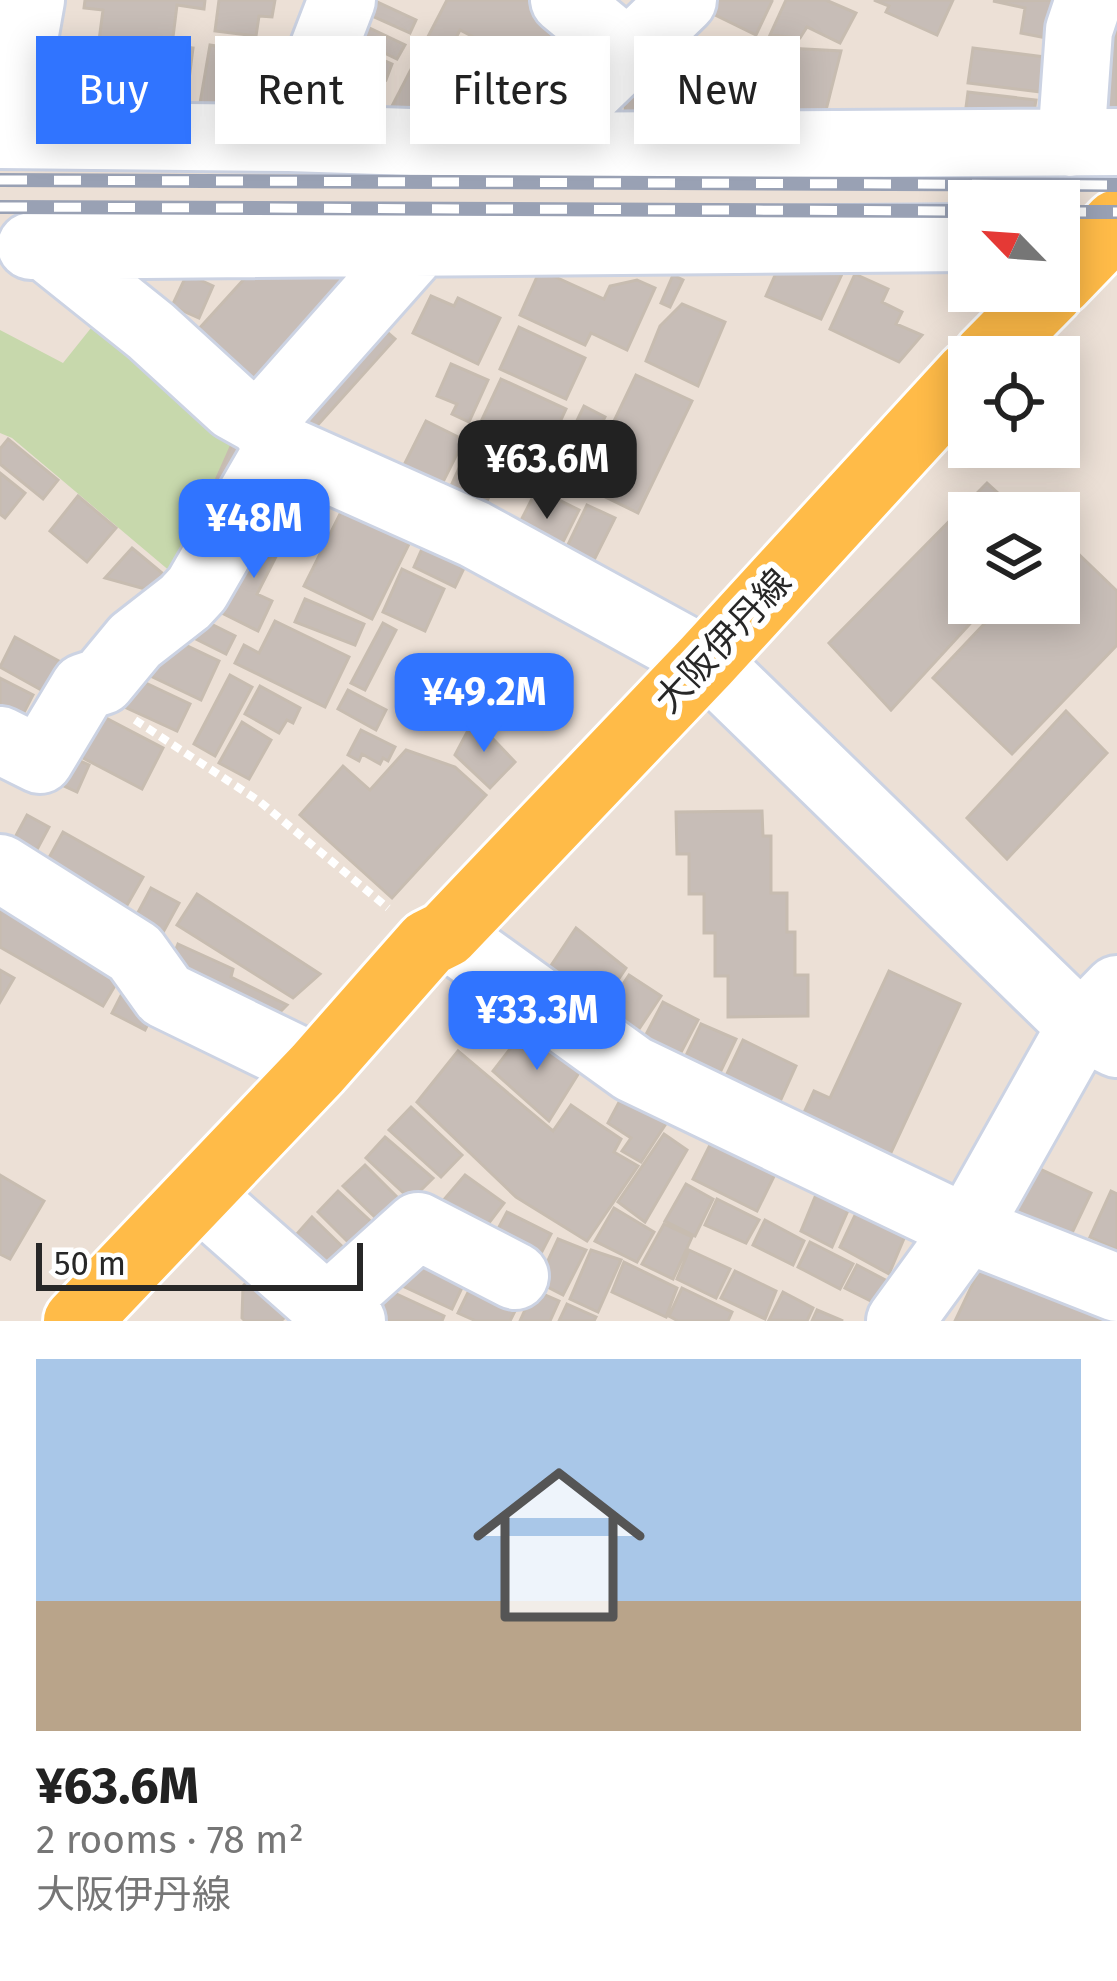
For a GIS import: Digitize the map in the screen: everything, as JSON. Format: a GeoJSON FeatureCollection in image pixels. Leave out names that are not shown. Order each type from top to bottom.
{"type":"FeatureCollection","features":[{"type":"Feature","properties":{"kind":"main road"},"geometry":{"type":"LineString","coordinates":[[1080,257],[1100,233]]}},
{"type":"Feature","properties":{"kind":"main road"},"geometry":{"type":"LineString","coordinates":[[1007,336],[1030,312]]}},
{"type":"Feature","properties":{"kind":"main road","name":"大阪伊丹線"},"geometry":{"type":"LineString","coordinates":[[77,1321],[706,661],[948,397]]}},
{"type":"Feature","properties":{"kind":"street"},"geometry":{"type":"LineString","coordinates":[[31,0],[4,135],[215,137]]}},
{"type":"Feature","properties":{"kind":"street"},"geometry":{"type":"LineString","coordinates":[[328,36],[342,0]]}},
{"type":"Feature","properties":{"kind":"street"},"geometry":{"type":"LineString","coordinates":[[564,0],[628,53]]}},
{"type":"Feature","properties":{"kind":"street"},"geometry":{"type":"LineString","coordinates":[[532,146],[683,0]]}},
{"type":"Feature","properties":{"kind":"street"},"geometry":{"type":"LineString","coordinates":[[386,141],[532,146],[1094,143],[1079,30],[1089,0]]}},
{"type":"Feature","properties":{"kind":"street"},"geometry":{"type":"LineString","coordinates":[[23,246],[948,238]]}},
{"type":"Feature","properties":{"kind":"street"},"geometry":{"type":"LineString","coordinates":[[0,740],[40,760],[84,687],[103,681],[135,641],[197,590],[270,434],[419,244]]}},
{"type":"Feature","properties":{"kind":"street"},"geometry":{"type":"LineString","coordinates":[[23,246],[151,332],[270,434],[474,534],[706,661],[1105,1019],[967,1229],[900,1321]]}},
{"type":"Feature","properties":{"kind":"street"},"geometry":{"type":"LineString","coordinates":[[0,868],[135,953],[165,995],[317,1069]]}},
{"type":"Feature","properties":{"kind":"street"},"geometry":{"type":"LineString","coordinates":[[437,939],[633,1070],[967,1229],[1117,1288]]}},
{"type":"Feature","properties":{"kind":"street"},"geometry":{"type":"LineString","coordinates":[[198,1194],[339,1314],[418,1226],[515,1276]]}},
{"type":"Feature","properties":{"kind":"path"},"geometry":{"type":"LineString","coordinates":[[84,687],[259,801],[437,939]]}},
{"type":"Feature","properties":{"kind":"green space"},"geometry":{"type":"Polygon","coordinates":[[[95,323],[252,460],[184,583],[12,438],[0,433],[0,330],[63,363],[95,323]]]}},
{"type":"Feature","properties":{"kind":"building"},"geometry":{"type":"Polygon","coordinates":[[[85,0],[205,0],[204,9],[177,5],[173,36],[100,36],[103,10],[84,8],[85,0]]]}},
{"type":"Feature","properties":{"kind":"building"},"geometry":{"type":"Polygon","coordinates":[[[219,0],[275,0],[272,17],[259,16],[256,36],[215,31],[219,0]]]}},
{"type":"Feature","properties":{"kind":"building"},"geometry":{"type":"Polygon","coordinates":[[[373,0],[416,20],[410,33],[361,11],[373,0]]]}},
{"type":"Feature","properties":{"kind":"building"},"geometry":{"type":"Polygon","coordinates":[[[447,0],[528,0],[576,24],[587,36],[471,36],[460,30],[457,36],[428,36],[447,0]]]}},
{"type":"Feature","properties":{"kind":"building"},"geometry":{"type":"Polygon","coordinates":[[[709,0],[772,1],[756,35],[705,10],[709,0]]]}},
{"type":"Feature","properties":{"kind":"building"},"geometry":{"type":"Polygon","coordinates":[[[786,0],[826,0],[856,13],[840,43],[807,27],[800,38],[770,35],[786,0]]]}},
{"type":"Feature","properties":{"kind":"building"},"geometry":{"type":"Polygon","coordinates":[[[874,0],[953,0],[937,35],[886,12],[889,6],[874,0]]]}},
{"type":"Feature","properties":{"kind":"building"},"geometry":{"type":"Polygon","coordinates":[[[1080,0],[1072,43],[1021,33],[1025,8],[993,1],[1080,0]]]}},
{"type":"Feature","properties":{"kind":"building"},"geometry":{"type":"Polygon","coordinates":[[[1117,0],[1117,127],[1094,123],[1117,0]]]}},
{"type":"Feature","properties":{"kind":"building"},"geometry":{"type":"Polygon","coordinates":[[[357,22],[405,45],[397,59],[386,54],[386,36],[350,36],[357,22]]]}},
{"type":"Feature","properties":{"kind":"building"},"geometry":{"type":"Polygon","coordinates":[[[691,28],[692,36],[668,36],[668,29],[691,28]]]}},
{"type":"Feature","properties":{"kind":"building"},"geometry":{"type":"Polygon","coordinates":[[[210,45],[215,46],[215,111],[199,109],[210,45]]]}},
{"type":"Feature","properties":{"kind":"building"},"geometry":{"type":"Polygon","coordinates":[[[973,48],[1069,60],[1065,95],[968,83],[973,48]]]}},
{"type":"Feature","properties":{"kind":"building"},"geometry":{"type":"Polygon","coordinates":[[[800,49],[841,51],[823,122],[800,121],[800,49]]]}},
{"type":"Feature","properties":{"kind":"building"},"geometry":{"type":"Polygon","coordinates":[[[634,67],[634,118],[626,119],[623,77],[634,67]]]}},
{"type":"Feature","properties":{"kind":"building"},"geometry":{"type":"Polygon","coordinates":[[[410,71],[410,115],[392,106],[410,71]]]}},
{"type":"Feature","properties":{"kind":"building"},"geometry":{"type":"Polygon","coordinates":[[[968,92],[1036,100],[1032,123],[965,115],[968,92]]]}},
{"type":"Feature","properties":{"kind":"building"},"geometry":{"type":"Polygon","coordinates":[[[255,267],[376,274],[256,405],[187,342],[255,267]]]}},
{"type":"Feature","properties":{"kind":"building"},"geometry":{"type":"Polygon","coordinates":[[[540,270],[604,299],[610,286],[637,280],[655,288],[627,350],[591,333],[585,345],[520,315],[540,270]]]}},
{"type":"Feature","properties":{"kind":"building"},"geometry":{"type":"Polygon","coordinates":[[[776,273],[842,274],[821,319],[766,296],[776,273]]]}},
{"type":"Feature","properties":{"kind":"building"},"geometry":{"type":"Polygon","coordinates":[[[187,274],[213,286],[199,318],[172,306],[187,274]]]}},
{"type":"Feature","properties":{"kind":"building"},"geometry":{"type":"Polygon","coordinates":[[[855,274],[888,289],[882,302],[902,312],[896,324],[922,335],[899,362],[830,329],[855,274]]]}},
{"type":"Feature","properties":{"kind":"building"},"geometry":{"type":"Polygon","coordinates":[[[673,275],[683,280],[670,307],[661,303],[673,275]]]}},
{"type":"Feature","properties":{"kind":"building"},"geometry":{"type":"Polygon","coordinates":[[[431,296],[454,306],[458,298],[500,318],[478,364],[413,333],[431,296]]]}},
{"type":"Feature","properties":{"kind":"building"},"geometry":{"type":"Polygon","coordinates":[[[682,304],[725,322],[698,386],[646,361],[660,326],[682,304]]]}},
{"type":"Feature","properties":{"kind":"building"},"geometry":{"type":"Polygon","coordinates":[[[373,320],[395,339],[307,437],[285,418],[373,320]]]}},
{"type":"Feature","properties":{"kind":"building"},"geometry":{"type":"Polygon","coordinates":[[[519,327],[585,358],[566,399],[500,369],[519,327]]]}},
{"type":"Feature","properties":{"kind":"building"},"geometry":{"type":"Polygon","coordinates":[[[451,364],[488,380],[469,422],[452,414],[457,404],[437,396],[451,364]]]}},
{"type":"Feature","properties":{"kind":"building"},"geometry":{"type":"Polygon","coordinates":[[[636,375],[692,401],[638,513],[583,486],[636,375]]]}},
{"type":"Feature","properties":{"kind":"building"},"geometry":{"type":"Polygon","coordinates":[[[501,379],[566,409],[536,474],[514,464],[521,448],[478,428],[501,379]]]}},
{"type":"Feature","properties":{"kind":"building"},"geometry":{"type":"Polygon","coordinates":[[[584,406],[605,417],[572,485],[551,474],[584,406]]]}},
{"type":"Feature","properties":{"kind":"building"},"geometry":{"type":"Polygon","coordinates":[[[426,421],[464,440],[435,498],[397,479],[426,421]]]}},
{"type":"Feature","properties":{"kind":"building"},"geometry":{"type":"Polygon","coordinates":[[[8,439],[58,480],[43,499],[0,464],[0,449],[8,439]]]}},
{"type":"Feature","properties":{"kind":"building"},"geometry":{"type":"Polygon","coordinates":[[[234,440],[261,452],[243,490],[217,478],[234,440]]]}},
{"type":"Feature","properties":{"kind":"building"},"geometry":{"type":"Polygon","coordinates":[[[471,442],[502,456],[491,480],[496,482],[479,518],[439,512],[471,442]]]}},
{"type":"Feature","properties":{"kind":"building"},"geometry":{"type":"Polygon","coordinates":[[[0,473],[25,493],[5,518],[0,514],[0,473]]]}},
{"type":"Feature","properties":{"kind":"building"},"geometry":{"type":"Polygon","coordinates":[[[537,489],[579,510],[556,556],[514,534],[537,489]]]}},
{"type":"Feature","properties":{"kind":"building"},"geometry":{"type":"Polygon","coordinates":[[[78,496],[116,528],[87,562],[50,531],[78,496]]]}},
{"type":"Feature","properties":{"kind":"building"},"geometry":{"type":"Polygon","coordinates":[[[349,496],[411,540],[372,619],[304,586],[349,496]]]}},
{"type":"Feature","properties":{"kind":"building"},"geometry":{"type":"Polygon","coordinates":[[[587,505],[615,518],[590,568],[563,555],[587,505]]]}},
{"type":"Feature","properties":{"kind":"building"},"geometry":{"type":"Polygon","coordinates":[[[948,522],[948,624],[970,624],[891,710],[829,643],[948,522]]]}},
{"type":"Feature","properties":{"kind":"building"},"geometry":{"type":"Polygon","coordinates":[[[264,524],[287,535],[257,594],[272,601],[258,631],[220,612],[264,524]]]}},
{"type":"Feature","properties":{"kind":"building"},"geometry":{"type":"Polygon","coordinates":[[[425,542],[467,562],[455,587],[414,567],[425,542]]]}},
{"type":"Feature","properties":{"kind":"building"},"geometry":{"type":"Polygon","coordinates":[[[132,548],[168,578],[156,592],[105,578],[132,548]]]}},
{"type":"Feature","properties":{"kind":"building"},"geometry":{"type":"Polygon","coordinates":[[[1080,555],[1117,591],[1117,645],[1012,754],[933,678],[984,624],[1080,624],[1080,555]]]}},
{"type":"Feature","properties":{"kind":"building"},"geometry":{"type":"Polygon","coordinates":[[[402,569],[444,589],[425,631],[383,612],[402,569]]]}},
{"type":"Feature","properties":{"kind":"building"},"geometry":{"type":"Polygon","coordinates":[[[305,599],[364,624],[355,645],[295,622],[305,599]]]}},
{"type":"Feature","properties":{"kind":"building"},"geometry":{"type":"Polygon","coordinates":[[[187,612],[235,636],[226,654],[178,630],[187,612]]]}},
{"type":"Feature","properties":{"kind":"building"},"geometry":{"type":"Polygon","coordinates":[[[275,621],[349,657],[325,707],[235,663],[244,645],[259,653],[275,621]]]}},
{"type":"Feature","properties":{"kind":"building"},"geometry":{"type":"Polygon","coordinates":[[[383,623],[396,630],[365,690],[351,683],[383,623]]]}},
{"type":"Feature","properties":{"kind":"building"},"geometry":{"type":"Polygon","coordinates":[[[156,631],[219,661],[201,700],[138,670],[156,631]]]}},
{"type":"Feature","properties":{"kind":"building"},"geometry":{"type":"Polygon","coordinates":[[[15,637],[59,661],[43,691],[0,667],[15,637]]]}},
{"type":"Feature","properties":{"kind":"building"},"geometry":{"type":"Polygon","coordinates":[[[230,675],[252,687],[215,756],[194,744],[230,675]]]}},
{"type":"Feature","properties":{"kind":"building"},"geometry":{"type":"Polygon","coordinates":[[[131,676],[190,704],[177,731],[118,704],[131,676]]]}},
{"type":"Feature","properties":{"kind":"building"},"geometry":{"type":"Polygon","coordinates":[[[0,678],[33,695],[16,728],[0,720],[0,678]]]}},
{"type":"Feature","properties":{"kind":"building"},"geometry":{"type":"Polygon","coordinates":[[[260,686],[300,708],[293,723],[287,720],[279,733],[245,714],[260,686]]]}},
{"type":"Feature","properties":{"kind":"building"},"geometry":{"type":"Polygon","coordinates":[[[348,690],[386,710],[376,730],[338,709],[348,690]]]}},
{"type":"Feature","properties":{"kind":"building"},"geometry":{"type":"Polygon","coordinates":[[[85,707],[163,748],[142,789],[64,748],[85,707]]]}},
{"type":"Feature","properties":{"kind":"building"},"geometry":{"type":"Polygon","coordinates":[[[1066,711],[1107,753],[1007,859],[967,818],[1066,711]]]}},
{"type":"Feature","properties":{"kind":"building"},"geometry":{"type":"Polygon","coordinates":[[[474,719],[515,762],[490,788],[455,755],[474,719]]]}},
{"type":"Feature","properties":{"kind":"building"},"geometry":{"type":"Polygon","coordinates":[[[242,722],[271,740],[249,779],[219,763],[242,722]]]}},
{"type":"Feature","properties":{"kind":"building"},"geometry":{"type":"Polygon","coordinates":[[[361,730],[395,747],[388,761],[383,758],[380,764],[362,754],[359,761],[348,755],[361,730]]]}},
{"type":"Feature","properties":{"kind":"building"},"geometry":{"type":"Polygon","coordinates":[[[406,750],[455,767],[486,795],[392,898],[300,815],[343,766],[370,790],[406,750]]]}},
{"type":"Feature","properties":{"kind":"building"},"geometry":{"type":"Polygon","coordinates":[[[63,753],[89,765],[77,792],[51,780],[63,753]]]}},
{"type":"Feature","properties":{"kind":"building"},"geometry":{"type":"Polygon","coordinates":[[[762,811],[763,836],[771,836],[771,893],[787,893],[787,932],[795,932],[795,975],[808,975],[808,1016],[728,1017],[728,976],[715,976],[715,933],[704,933],[704,894],[689,894],[689,854],[677,854],[676,812],[762,811]]]}},
{"type":"Feature","properties":{"kind":"building"},"geometry":{"type":"Polygon","coordinates":[[[27,815],[49,827],[26,870],[4,858],[27,815]]]}},
{"type":"Feature","properties":{"kind":"building"},"geometry":{"type":"Polygon","coordinates":[[[63,832],[143,877],[118,921],[39,876],[63,832]]]}},
{"type":"Feature","properties":{"kind":"building"},"geometry":{"type":"Polygon","coordinates":[[[0,883],[126,967],[103,1006],[0,947],[0,883]]]}},
{"type":"Feature","properties":{"kind":"building"},"geometry":{"type":"Polygon","coordinates":[[[151,888],[179,903],[155,947],[127,933],[151,888]]]}},
{"type":"Feature","properties":{"kind":"building"},"geometry":{"type":"Polygon","coordinates":[[[197,894],[320,974],[293,998],[177,925],[197,894]]]}},
{"type":"Feature","properties":{"kind":"building"},"geometry":{"type":"Polygon","coordinates":[[[576,928],[626,968],[598,1010],[546,973],[576,928]]]}},
{"type":"Feature","properties":{"kind":"building"},"geometry":{"type":"Polygon","coordinates":[[[178,944],[233,969],[231,977],[287,1005],[262,1030],[167,971],[178,944]]]}},
{"type":"Feature","properties":{"kind":"building"},"geometry":{"type":"Polygon","coordinates":[[[0,970],[14,978],[0,1002],[0,970]]]}},
{"type":"Feature","properties":{"kind":"building"},"geometry":{"type":"Polygon","coordinates":[[[889,971],[960,1004],[888,1159],[801,1119],[814,1091],[830,1098],[889,971]]]}},
{"type":"Feature","properties":{"kind":"building"},"geometry":{"type":"Polygon","coordinates":[[[629,975],[661,996],[635,1035],[603,1014],[629,975]]]}},
{"type":"Feature","properties":{"kind":"building"},"geometry":{"type":"Polygon","coordinates":[[[131,976],[158,1004],[145,1030],[112,1013],[131,976]]]}},
{"type":"Feature","properties":{"kind":"building"},"geometry":{"type":"Polygon","coordinates":[[[663,1002],[698,1020],[677,1060],[642,1042],[663,1002]]]}},
{"type":"Feature","properties":{"kind":"building"},"geometry":{"type":"Polygon","coordinates":[[[701,1024],[736,1039],[717,1079],[682,1064],[701,1024]]]}},
{"type":"Feature","properties":{"kind":"building"},"geometry":{"type":"Polygon","coordinates":[[[526,1028],[580,1071],[549,1121],[493,1071],[526,1028]]]}},
{"type":"Feature","properties":{"kind":"building"},"geometry":{"type":"Polygon","coordinates":[[[743,1040],[796,1066],[778,1106],[724,1080],[743,1040]]]}},
{"type":"Feature","properties":{"kind":"building"},"geometry":{"type":"Polygon","coordinates":[[[458,1051],[553,1131],[571,1105],[621,1139],[614,1152],[638,1166],[587,1241],[516,1197],[417,1102],[458,1051]]]}},
{"type":"Feature","properties":{"kind":"building"},"geometry":{"type":"Polygon","coordinates":[[[626,1089],[671,1116],[641,1162],[622,1151],[631,1138],[608,1123],[626,1089]]]}},
{"type":"Feature","properties":{"kind":"building"},"geometry":{"type":"Polygon","coordinates":[[[411,1107],[462,1155],[441,1177],[389,1130],[411,1107]]]}},
{"type":"Feature","properties":{"kind":"building"},"geometry":{"type":"Polygon","coordinates":[[[664,1134],[687,1150],[645,1222],[618,1202],[664,1134]]]}},
{"type":"Feature","properties":{"kind":"building"},"geometry":{"type":"Polygon","coordinates":[[[385,1137],[433,1178],[411,1200],[366,1158],[385,1137]]]}},
{"type":"Feature","properties":{"kind":"building"},"geometry":{"type":"Polygon","coordinates":[[[714,1137],[780,1164],[757,1211],[693,1179],[714,1137]]]}},
{"type":"Feature","properties":{"kind":"building"},"geometry":{"type":"Polygon","coordinates":[[[365,1165],[406,1206],[384,1226],[343,1186],[365,1165]]]}},
{"type":"Feature","properties":{"kind":"building"},"geometry":{"type":"Polygon","coordinates":[[[1036,1167],[1091,1193],[1071,1235],[1017,1211],[1036,1167]]]}},
{"type":"Feature","properties":{"kind":"building"},"geometry":{"type":"Polygon","coordinates":[[[0,1175],[44,1201],[10,1259],[0,1254],[0,1175]]]}},
{"type":"Feature","properties":{"kind":"building"},"geometry":{"type":"Polygon","coordinates":[[[465,1175],[504,1203],[479,1236],[441,1203],[465,1175]]]}},
{"type":"Feature","properties":{"kind":"building"},"geometry":{"type":"Polygon","coordinates":[[[686,1184],[713,1199],[695,1236],[665,1221],[686,1184]]]}},
{"type":"Feature","properties":{"kind":"building"},"geometry":{"type":"Polygon","coordinates":[[[820,1185],[853,1199],[832,1247],[801,1231],[820,1185]]]}},
{"type":"Feature","properties":{"kind":"building"},"geometry":{"type":"Polygon","coordinates":[[[338,1191],[378,1228],[356,1250],[318,1212],[338,1191]]]}},
{"type":"Feature","properties":{"kind":"building"},"geometry":{"type":"Polygon","coordinates":[[[1111,1191],[1117,1194],[1117,1250],[1090,1237],[1111,1191]]]}},
{"type":"Feature","properties":{"kind":"building"},"geometry":{"type":"Polygon","coordinates":[[[717,1199],[759,1220],[746,1243],[705,1225],[717,1199]]]}},
{"type":"Feature","properties":{"kind":"building"},"geometry":{"type":"Polygon","coordinates":[[[614,1208],[654,1232],[637,1262],[595,1241],[614,1208]]]}},
{"type":"Feature","properties":{"kind":"building"},"geometry":{"type":"Polygon","coordinates":[[[858,1209],[908,1229],[889,1274],[840,1247],[858,1209]]]}},
{"type":"Feature","properties":{"kind":"building"},"geometry":{"type":"Polygon","coordinates":[[[507,1212],[551,1234],[535,1265],[490,1244],[507,1212]]]}},
{"type":"Feature","properties":{"kind":"building"},"geometry":{"type":"Polygon","coordinates":[[[312,1217],[351,1255],[329,1279],[289,1243],[312,1217]]]}},
{"type":"Feature","properties":{"kind":"building"},"geometry":{"type":"Polygon","coordinates":[[[765,1220],[804,1241],[793,1265],[753,1245],[765,1220]]]}},
{"type":"Feature","properties":{"kind":"building"},"geometry":{"type":"Polygon","coordinates":[[[664,1224],[692,1237],[673,1279],[642,1264],[664,1224]]]}},
{"type":"Feature","properties":{"kind":"building"},"geometry":{"type":"Polygon","coordinates":[[[558,1239],[586,1250],[563,1295],[538,1282],[558,1239]]]}},
{"type":"Feature","properties":{"kind":"building"},"geometry":{"type":"Polygon","coordinates":[[[810,1242],[853,1264],[840,1289],[798,1267],[810,1242]]]}},
{"type":"Feature","properties":{"kind":"building"},"geometry":{"type":"Polygon","coordinates":[[[591,1250],[621,1260],[598,1312],[570,1299],[591,1250]]]}},
{"type":"Feature","properties":{"kind":"building"},"geometry":{"type":"Polygon","coordinates":[[[689,1250],[730,1269],[716,1298],[677,1279],[689,1250]]]}},
{"type":"Feature","properties":{"kind":"building"},"geometry":{"type":"Polygon","coordinates":[[[407,1251],[467,1277],[452,1309],[396,1283],[407,1251]]]}},
{"type":"Feature","properties":{"kind":"building"},"geometry":{"type":"Polygon","coordinates":[[[986,1256],[1117,1319],[1117,1321],[955,1321],[986,1256]]]}},
{"type":"Feature","properties":{"kind":"building"},"geometry":{"type":"Polygon","coordinates":[[[624,1262],[677,1288],[666,1317],[612,1292],[624,1262]]]}},
{"type":"Feature","properties":{"kind":"building"},"geometry":{"type":"Polygon","coordinates":[[[857,1265],[893,1284],[879,1305],[845,1288],[857,1265]]]}},
{"type":"Feature","properties":{"kind":"building"},"geometry":{"type":"Polygon","coordinates":[[[735,1271],[776,1291],[765,1319],[721,1298],[735,1271]]]}},
{"type":"Feature","properties":{"kind":"building"},"geometry":{"type":"Polygon","coordinates":[[[256,1272],[294,1308],[281,1321],[242,1318],[243,1286],[256,1272]]]}},
{"type":"Feature","properties":{"kind":"building"},"geometry":{"type":"Polygon","coordinates":[[[473,1282],[519,1303],[510,1321],[476,1321],[458,1313],[473,1282]]]}},
{"type":"Feature","properties":{"kind":"building"},"geometry":{"type":"Polygon","coordinates":[[[682,1288],[732,1312],[728,1321],[678,1321],[669,1316],[682,1288]]]}},
{"type":"Feature","properties":{"kind":"building"},"geometry":{"type":"Polygon","coordinates":[[[388,1290],[444,1316],[442,1321],[389,1321],[377,1315],[388,1290]]]}},
{"type":"Feature","properties":{"kind":"building"},"geometry":{"type":"Polygon","coordinates":[[[534,1290],[559,1301],[550,1321],[520,1321],[534,1290]]]}},
{"type":"Feature","properties":{"kind":"building"},"geometry":{"type":"Polygon","coordinates":[[[783,1292],[813,1308],[807,1321],[769,1320],[783,1292]]]}},
{"type":"Feature","properties":{"kind":"building"},"geometry":{"type":"Polygon","coordinates":[[[567,1304],[596,1317],[594,1321],[559,1321],[567,1304]]]}},
{"type":"Feature","properties":{"kind":"building"},"geometry":{"type":"Polygon","coordinates":[[[817,1310],[843,1321],[812,1321],[817,1310]]]}},
{"type":"Feature","properties":{"kind":"railway"},"geometry":{"type":"LineString","coordinates":[[0,180],[1117,185]]}},
{"type":"Feature","properties":{"kind":"railway"},"geometry":{"type":"LineString","coordinates":[[0,207],[948,211]]}},
{"type":"Feature","properties":{"kind":"railway"},"geometry":{"type":"LineString","coordinates":[[1080,212],[1117,212]]}}]}
